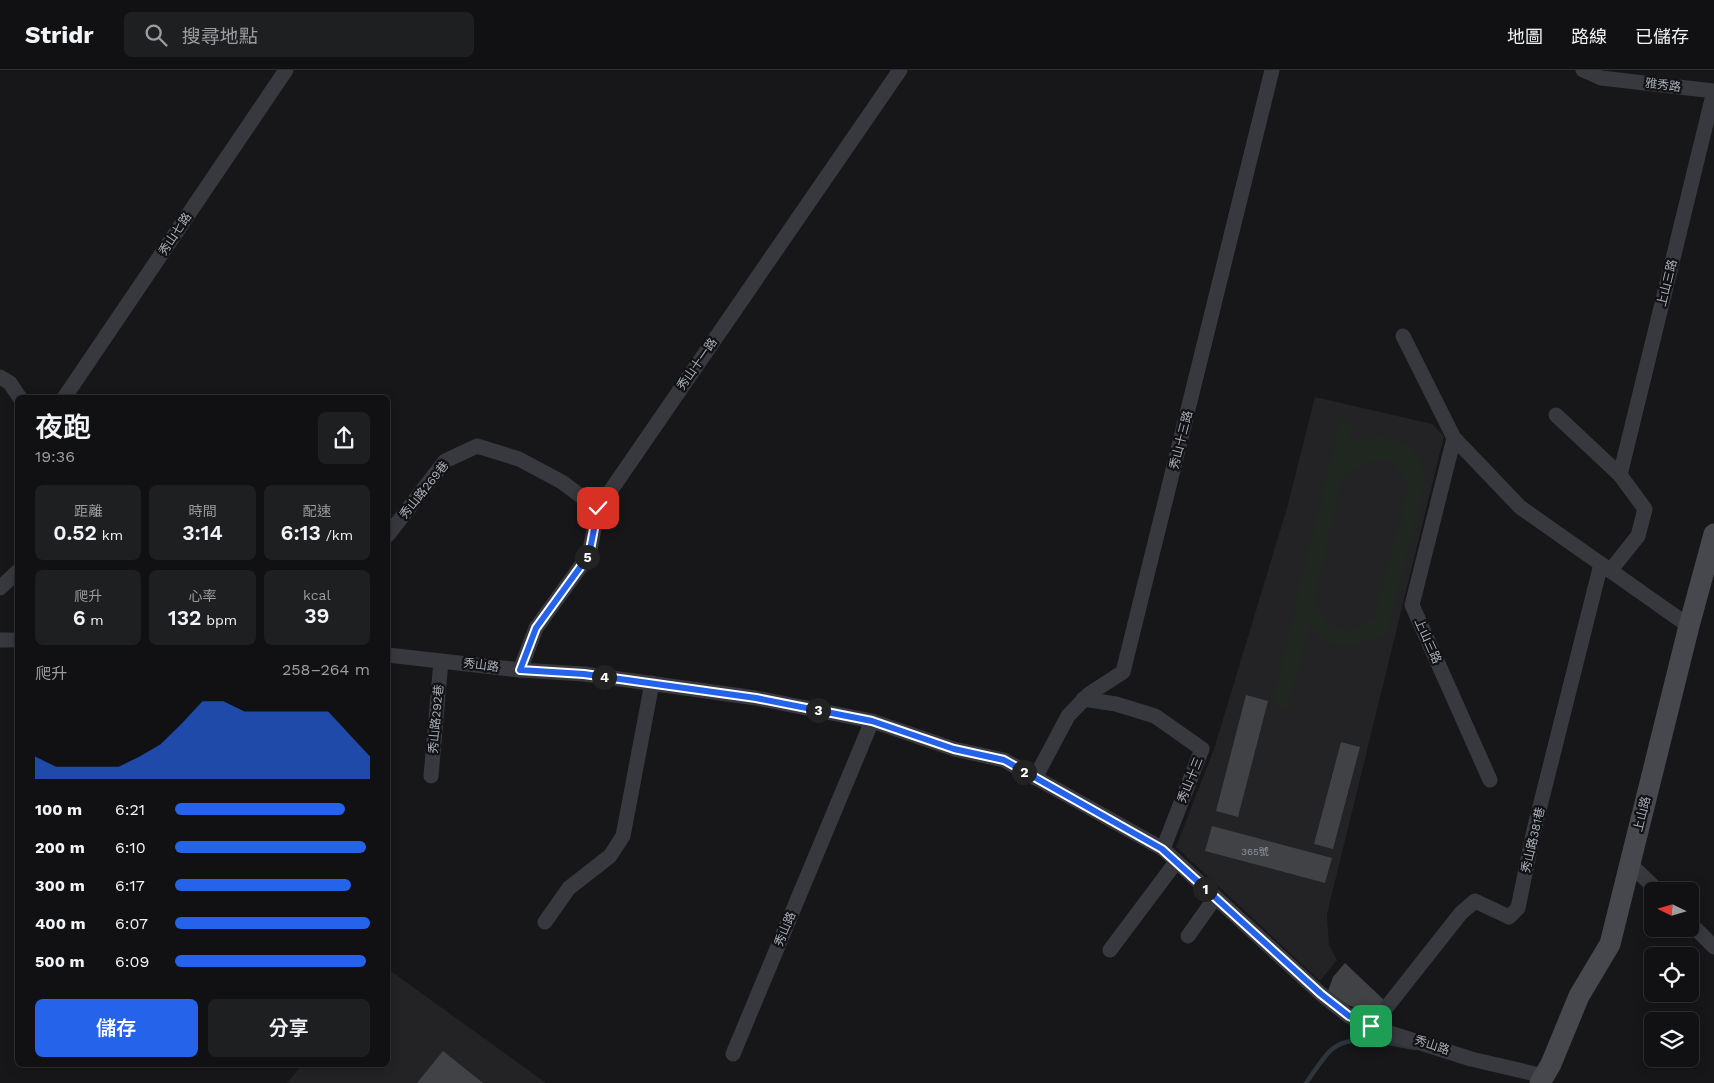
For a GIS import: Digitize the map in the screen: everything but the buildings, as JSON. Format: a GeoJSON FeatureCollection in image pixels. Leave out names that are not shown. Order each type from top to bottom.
{"type":"FeatureCollection","features":[{"type":"Feature","properties":{"kind":"street","name":"秀山七路"},"geometry":{"type":"LineString","coordinates":[[66,395],[286,70]]}},
{"type":"Feature","properties":{"kind":"street","name":"秀山十一路"},"geometry":{"type":"LineString","coordinates":[[520,670],[536,628],[589,555],[598,508],[900,70]]}},
{"type":"Feature","properties":{"kind":"street","name":"秀山十三路"},"geometry":{"type":"LineString","coordinates":[[1035,778],[1068,716],[1083,699],[1124,672],[1272,70]]}},
{"type":"Feature","properties":{"kind":"street","name":"雅秀路"},"geometry":{"type":"LineString","coordinates":[[1583,70],[1601,78],[1714,91]]}},
{"type":"Feature","properties":{"kind":"street","name":"上山三路"},"geometry":{"type":"LineString","coordinates":[[1620,474],[1714,91]]}},
{"type":"Feature","properties":{"kind":"street"},"geometry":{"type":"LineString","coordinates":[[1403,336],[1454,438],[1520,507],[1689,626]]}},
{"type":"Feature","properties":{"kind":"street"},"geometry":{"type":"LineString","coordinates":[[0,377],[10,383],[18,395]]}},
{"type":"Feature","properties":{"kind":"street"},"geometry":{"type":"LineString","coordinates":[[1556,415],[1620,474],[1645,509],[1638,536],[1605,567]]}},
{"type":"Feature","properties":{"kind":"street","name":"上山三路"},"geometry":{"type":"LineString","coordinates":[[1454,438],[1412,605],[1490,780]]}},
{"type":"Feature","properties":{"kind":"street","name":"秀山路269巷"},"geometry":{"type":"LineString","coordinates":[[390,532],[445,460],[477,446],[519,459],[562,482],[598,508]]}},
{"type":"Feature","properties":{"kind":"street","name":"上山路"},"geometry":{"type":"LineString","coordinates":[[1542,1079],[1579,996],[1610,944],[1689,626],[1713,541]]}},
{"type":"Feature","properties":{"kind":"street","name":"秀山路381巷"},"geometry":{"type":"LineString","coordinates":[[1371,1026],[1461,913],[1475,901],[1508,917],[1518,908],[1534,830],[1605,567]]}},
{"type":"Feature","properties":{"kind":"street"},"geometry":{"type":"LineString","coordinates":[[0,588],[15,574]]}},
{"type":"Feature","properties":{"kind":"street"},"geometry":{"type":"LineString","coordinates":[[0,640],[15,640]]}},
{"type":"Feature","properties":{"kind":"street","name":"秀山路"},"geometry":{"type":"LineString","coordinates":[[390,654],[652,683],[756,698],[872,721],[954,749],[1004,760],[1162,849],[1321,994],[1349,1016],[1371,1026],[1471,1059],[1542,1079]]}},
{"type":"Feature","properties":{"kind":"street","name":"秀山路292巷"},"geometry":{"type":"LineString","coordinates":[[431,776],[441,661]]}},
{"type":"Feature","properties":{"kind":"street"},"geometry":{"type":"LineString","coordinates":[[545,922],[569,888],[610,856],[624,836],[652,683]]}},
{"type":"Feature","properties":{"kind":"street","name":"秀山十三"},"geometry":{"type":"LineString","coordinates":[[1083,699],[1116,704],[1155,716],[1202,750],[1162,849]]}},
{"type":"Feature","properties":{"kind":"street","name":"秀山路"},"geometry":{"type":"LineString","coordinates":[[733,1054],[872,721]]}},
{"type":"Feature","properties":{"kind":"street"},"geometry":{"type":"LineString","coordinates":[[1110,950],[1176,862]]}},
{"type":"Feature","properties":{"kind":"street"},"geometry":{"type":"LineString","coordinates":[[1629,863],[1649,882]]}},
{"type":"Feature","properties":{"kind":"street"},"geometry":{"type":"LineString","coordinates":[[1188,936],[1215,898]]}},
{"type":"Feature","properties":{"kind":"street"},"geometry":{"type":"LineString","coordinates":[[1699,932],[1714,947]]}},
{"type":"Feature","properties":{"kind":"shaded area"},"geometry":{"type":"Polygon","coordinates":[[[1315,397],[1432,424],[1444,436],[1327,914],[1329,945],[1337,960],[1320,981],[1176,847],[1214,749],[1287,508],[1315,397]]]}},
{"type":"Feature","properties":{"kind":"shaded area"},"geometry":{"type":"Polygon","coordinates":[[[1340,419],[1353,424],[1349,443],[1376,437],[1389,438],[1410,448],[1423,469],[1425,484],[1388,632],[1363,643],[1343,646],[1334,645],[1326,642],[1319,636],[1310,623],[1287,710],[1272,705],[1340,419]],[[1379,460],[1364,464],[1343,477],[1314,601],[1326,619],[1339,629],[1354,629],[1374,618],[1408,489],[1401,473],[1392,460],[1379,460]]]}},
{"type":"Feature","properties":{"kind":"shaded area"},"geometry":{"type":"Polygon","coordinates":[[[390,970],[546,1083],[287,1083],[300,1067],[390,1067],[390,970]]]}},
{"type":"Feature","properties":{"kind":"waterway"},"geometry":{"type":"LineString","coordinates":[[1306,1083],[1329,1052],[1338,1045],[1359,1040],[1370,1040],[1415,1048]]}},
{"type":"Feature","properties":{"kind":"route"},"geometry":{"type":"LineString","coordinates":[[598,508],[589,555],[536,628],[520,670],[584,674],[756,698],[872,721],[954,749],[1004,760],[1162,849],[1321,994],[1349,1016],[1371,1026]]}}]}
